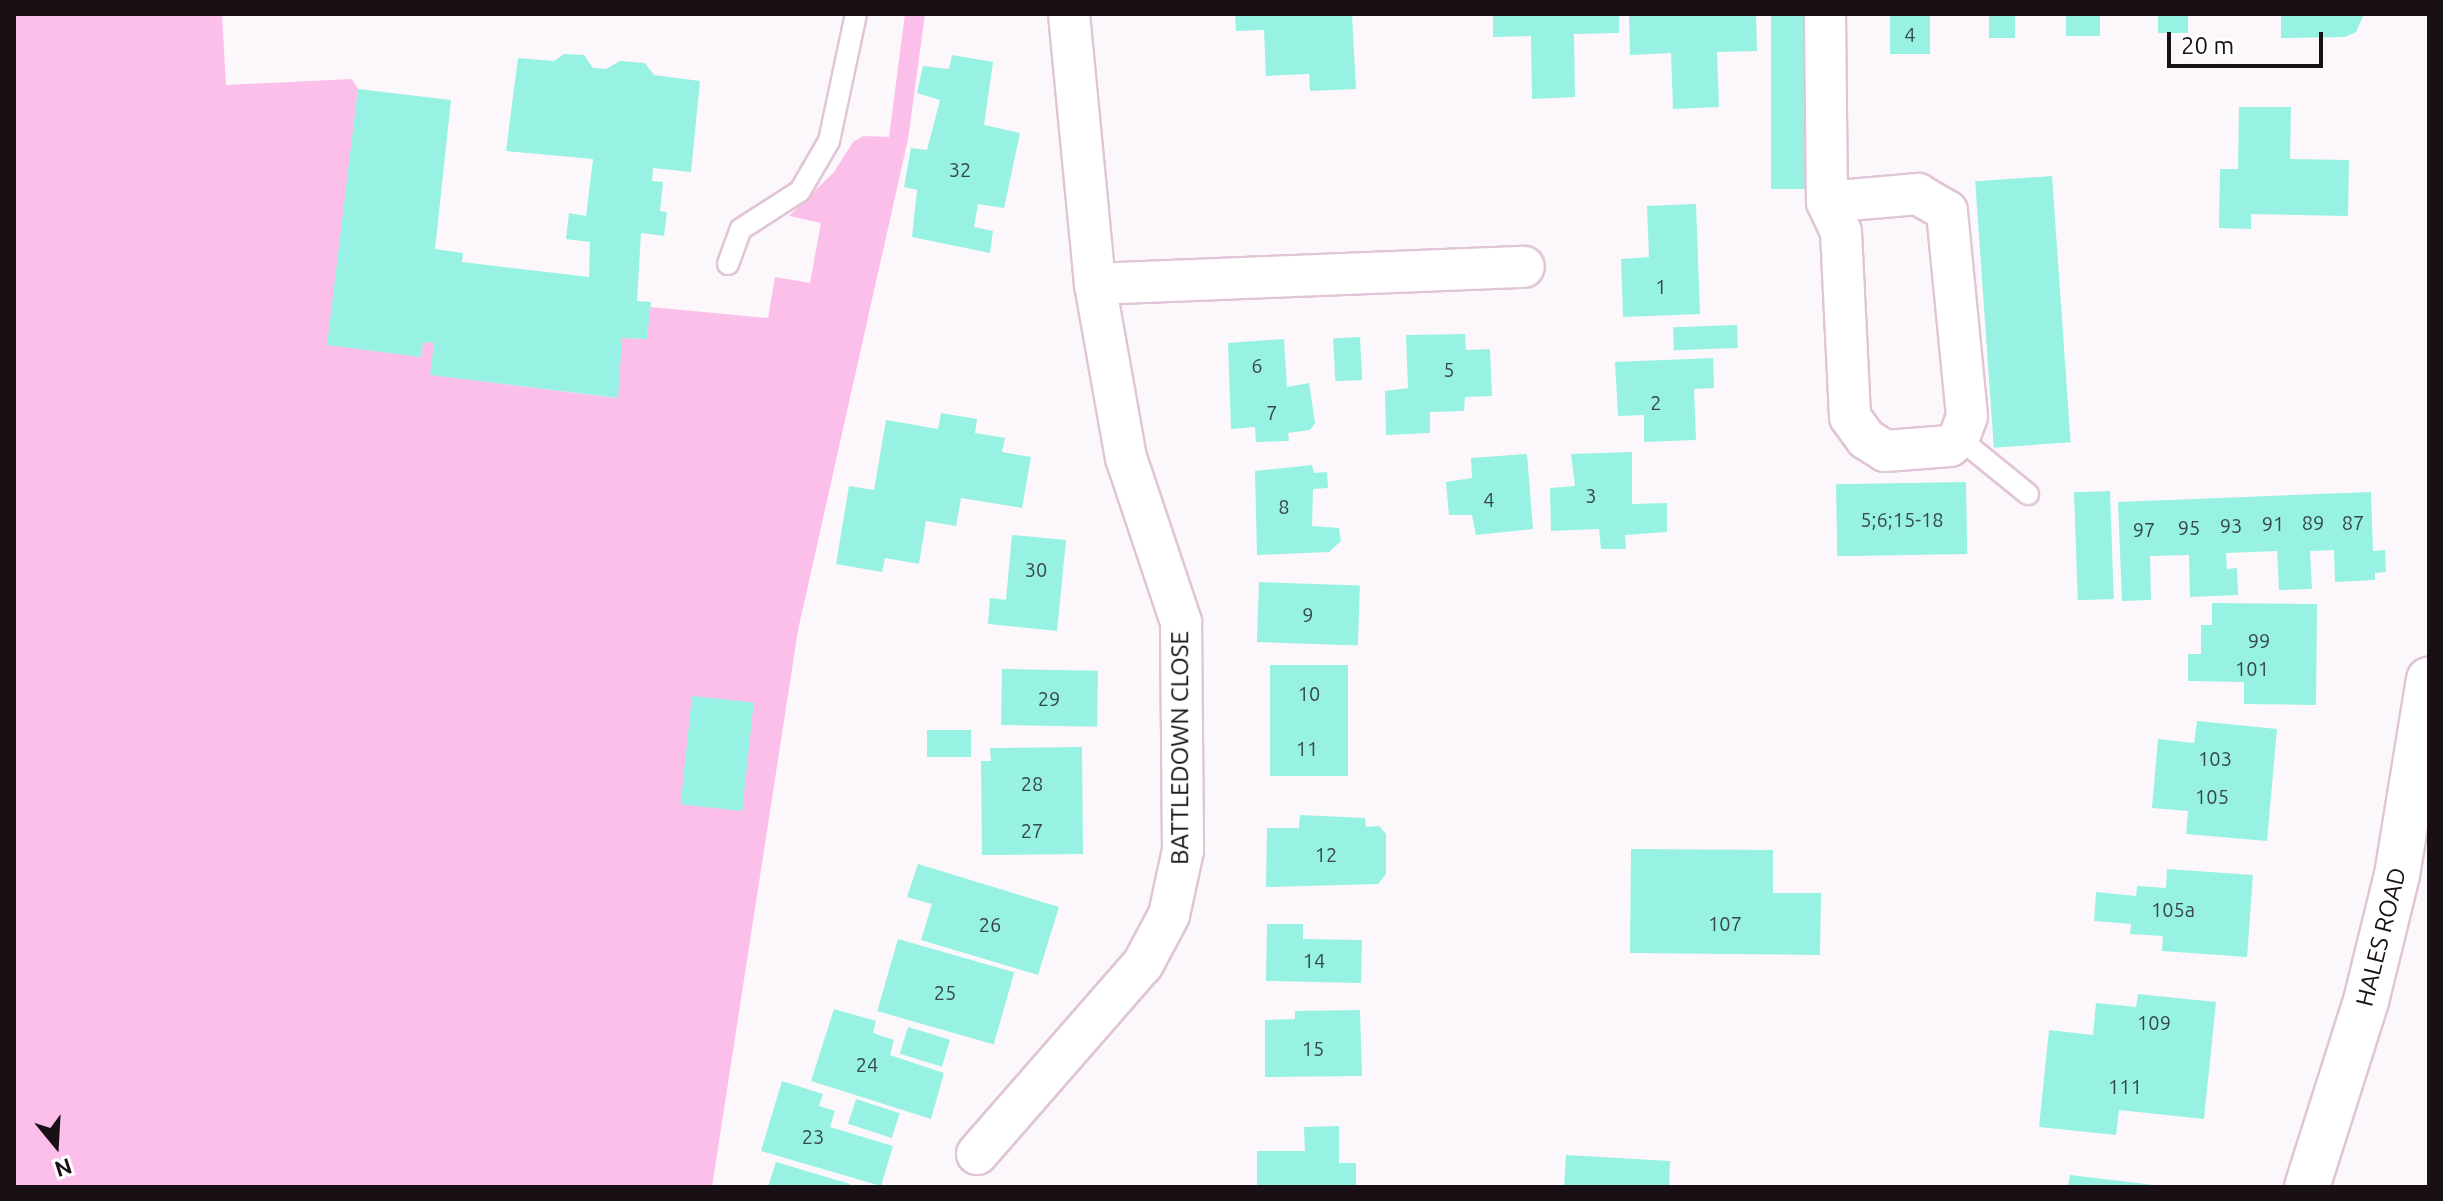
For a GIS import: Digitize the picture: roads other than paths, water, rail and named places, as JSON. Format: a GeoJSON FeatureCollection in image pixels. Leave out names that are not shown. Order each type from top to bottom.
{"type":"FeatureCollection","features":[{"type":"Feature","properties":{"kind":"main road","name":"HALES ROAD"},"geometry":{"type":"LineString","coordinates":[[2307,1187],[2376,959],[2411,800],[2429,680]]}},
{"type":"Feature","properties":{"kind":"street","name":"BATTLEDOWN CLOSE"},"geometry":{"type":"LineString","coordinates":[[977,1154],[1143,964],[1169,915],[1183,850],[1181,622],[1126,458],[1095,284],[1069,14]]}},
{"type":"Feature","properties":{"kind":"street"},"geometry":{"type":"LineString","coordinates":[[1825,14],[1827,202],[1841,232],[1850,417],[1857,429],[1885,451],[1938,449],[1959,438],[1967,416],[1953,223],[1947,211],[1918,194],[1827,202]]}},
{"type":"Feature","properties":{"kind":"street"},"geometry":{"type":"LineString","coordinates":[[1095,284],[1524,267]]}},
{"type":"Feature","properties":{"kind":"lane"},"geometry":{"type":"LineString","coordinates":[[728,264],[741,229],[800,191],[829,141],[856,14]]}},
{"type":"Feature","properties":{"kind":"lane"},"geometry":{"type":"LineString","coordinates":[[1959,438],[2028,494]]}}]}
